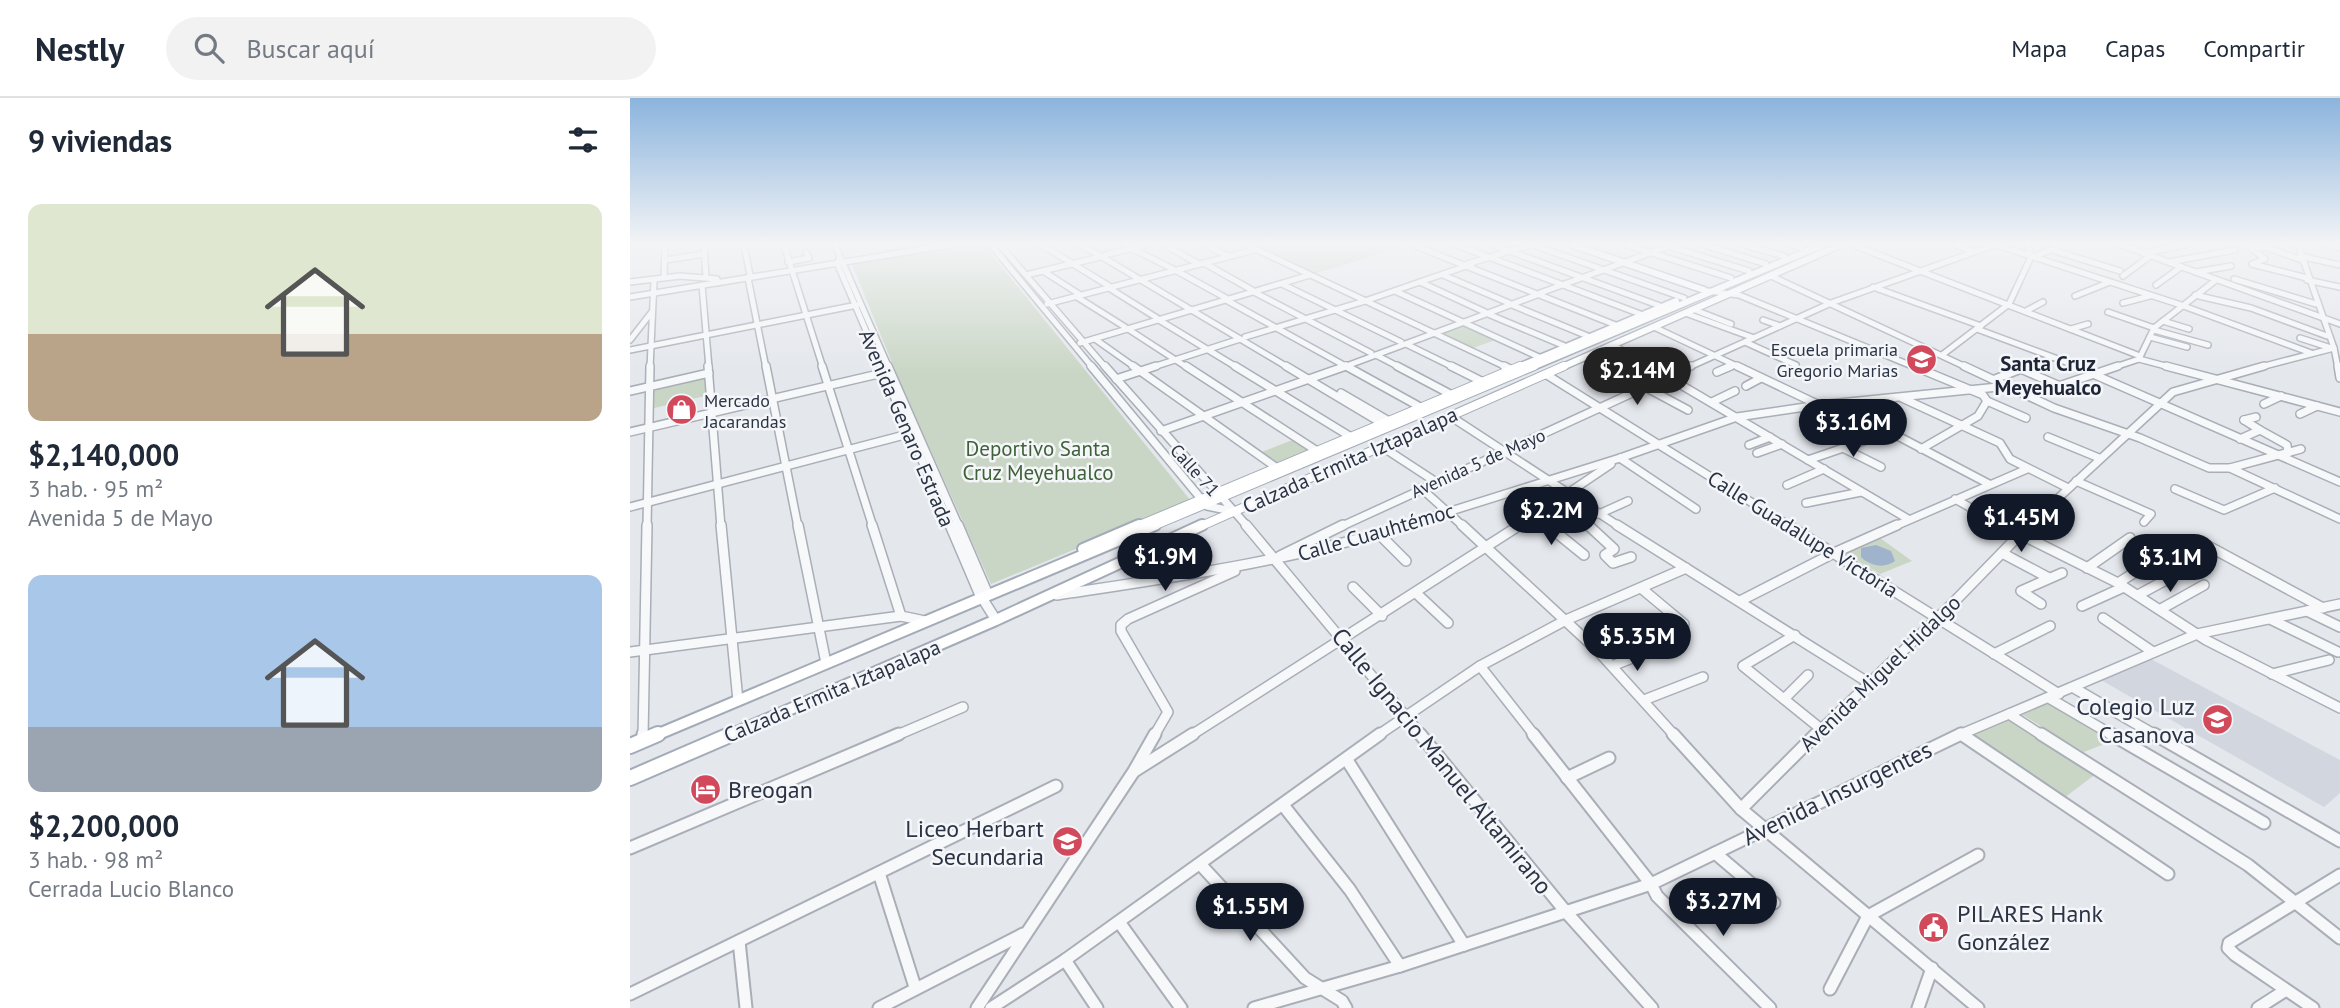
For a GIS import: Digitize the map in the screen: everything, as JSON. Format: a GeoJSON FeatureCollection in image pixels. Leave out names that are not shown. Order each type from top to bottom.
{"type":"FeatureCollection","features":[{"type":"Feature","properties":{"kind":"main road"},"geometry":{"type":"LineString","coordinates":[[1703,287],[1711,290]]}},
{"type":"Feature","properties":{"kind":"main road","name":"Calzada Ermita Iztapalapa"},"geometry":{"type":"LineString","coordinates":[[1219,497],[1317,451],[1684,298],[1715,287]]}},
{"type":"Feature","properties":{"kind":"main road","name":"Calzada Ermita Iztapalapa"},"geometry":{"type":"LineString","coordinates":[[630,747],[1717,287]]}},
{"type":"Feature","properties":{"kind":"main road","name":"Calzada Ermita Iztapalapa"},"geometry":{"type":"LineString","coordinates":[[630,778],[996,620],[1381,446],[1746,287]]}},
{"type":"Feature","properties":{"kind":"street"},"geometry":{"type":"LineString","coordinates":[[643,741],[649,387],[653,287]]}},
{"type":"Feature","properties":{"kind":"street"},"geometry":{"type":"LineString","coordinates":[[630,296],[671,287]]}},
{"type":"Feature","properties":{"kind":"street"},"geometry":{"type":"LineString","coordinates":[[704,287],[704,335],[730,639],[738,701]]}},
{"type":"Feature","properties":{"kind":"street"},"geometry":{"type":"LineString","coordinates":[[751,287],[756,325],[826,663]]}},
{"type":"Feature","properties":{"kind":"street"},"geometry":{"type":"LineString","coordinates":[[796,287],[901,616]]}},
{"type":"Feature","properties":{"kind":"street","name":"Avenida Genaro Estrada"},"geometry":{"type":"LineString","coordinates":[[851,287],[909,434],[979,593],[996,620]]}},
{"type":"Feature","properties":{"kind":"street","name":"Calle 71"},"geometry":{"type":"LineString","coordinates":[[1025,287],[1204,503],[1234,512]]}},
{"type":"Feature","properties":{"kind":"street","name":"Calle 71"},"geometry":{"type":"LineString","coordinates":[[1036,287],[1234,512]]}},
{"type":"Feature","properties":{"kind":"street"},"geometry":{"type":"LineString","coordinates":[[1067,287],[1239,403],[1317,451]]}},
{"type":"Feature","properties":{"kind":"street"},"geometry":{"type":"LineString","coordinates":[[1040,305],[1107,287]]}},
{"type":"Feature","properties":{"kind":"street"},"geometry":{"type":"LineString","coordinates":[[1110,287],[1351,437]]}},
{"type":"Feature","properties":{"kind":"street"},"geometry":{"type":"LineString","coordinates":[[1156,287],[1386,422]]}},
{"type":"Feature","properties":{"kind":"street"},"geometry":{"type":"LineString","coordinates":[[1205,287],[1422,408]]}},
{"type":"Feature","properties":{"kind":"street"},"geometry":{"type":"LineString","coordinates":[[1246,287],[1452,395]]}},
{"type":"Feature","properties":{"kind":"street"},"geometry":{"type":"LineString","coordinates":[[1083,341],[1265,287]]}},
{"type":"Feature","properties":{"kind":"street"},"geometry":{"type":"LineString","coordinates":[[1253,291],[1268,287]]}},
{"type":"Feature","properties":{"kind":"street"},"geometry":{"type":"LineString","coordinates":[[1289,287],[1483,382]]}},
{"type":"Feature","properties":{"kind":"street"},"geometry":{"type":"LineString","coordinates":[[1335,287],[1511,370]]}},
{"type":"Feature","properties":{"kind":"street"},"geometry":{"type":"LineString","coordinates":[[1116,379],[1398,287]]}},
{"type":"Feature","properties":{"kind":"street"},"geometry":{"type":"LineString","coordinates":[[1360,300],[1405,287]]}},
{"type":"Feature","properties":{"kind":"street"},"geometry":{"type":"LineString","coordinates":[[1432,287],[1567,347]]}},
{"type":"Feature","properties":{"kind":"street"},"geometry":{"type":"LineString","coordinates":[[1472,287],[1590,337]]}},
{"type":"Feature","properties":{"kind":"street"},"geometry":{"type":"LineString","coordinates":[[1522,287],[1618,326]]}},
{"type":"Feature","properties":{"kind":"street"},"geometry":{"type":"LineString","coordinates":[[1161,432],[1556,287]]}},
{"type":"Feature","properties":{"kind":"street"},"geometry":{"type":"LineString","coordinates":[[1570,287],[1643,315]]}},
{"type":"Feature","properties":{"kind":"street"},"geometry":{"type":"LineString","coordinates":[[1609,287],[1663,307]]}},
{"type":"Feature","properties":{"kind":"street"},"geometry":{"type":"LineString","coordinates":[[1652,287],[1684,298]]}},
{"type":"Feature","properties":{"kind":"street"},"geometry":{"type":"LineString","coordinates":[[1796,287],[2054,408],[2127,433],[2209,468],[2230,468],[2301,449]]}},
{"type":"Feature","properties":{"kind":"street","name":"Avenida 5 de Mayo"},"geometry":{"type":"LineString","coordinates":[[1274,559],[1421,488],[1797,318],[1872,287]]}},
{"type":"Feature","properties":{"kind":"street"},"geometry":{"type":"LineString","coordinates":[[1874,287],[2051,358],[2065,359],[2340,482]]}},
{"type":"Feature","properties":{"kind":"street"},"geometry":{"type":"LineString","coordinates":[[1965,287],[2139,357],[2340,412]]}},
{"type":"Feature","properties":{"kind":"street"},"geometry":{"type":"LineString","coordinates":[[1942,355],[2009,304],[2017,287]]}},
{"type":"Feature","properties":{"kind":"street"},"geometry":{"type":"LineString","coordinates":[[2075,296],[2096,287]]}},
{"type":"Feature","properties":{"kind":"street"},"geometry":{"type":"LineString","coordinates":[[2126,287],[2312,353]]}},
{"type":"Feature","properties":{"kind":"street"},"geometry":{"type":"LineString","coordinates":[[2029,396],[2139,357],[2154,329],[2206,287]]}},
{"type":"Feature","properties":{"kind":"street"},"geometry":{"type":"LineString","coordinates":[[2238,287],[2340,324]]}},
{"type":"Feature","properties":{"kind":"street"},"geometry":{"type":"LineString","coordinates":[[2264,287],[2316,304]]}},
{"type":"Feature","properties":{"kind":"street"},"geometry":{"type":"LineString","coordinates":[[2310,287],[2328,336],[2335,347],[2340,379]]}},
{"type":"Feature","properties":{"kind":"street"},"geometry":{"type":"LineString","coordinates":[[1711,290],[1739,295],[1797,318],[1973,390],[1983,395],[1987,401],[2026,418]]}},
{"type":"Feature","properties":{"kind":"street"},"geometry":{"type":"LineString","coordinates":[[1395,291],[1541,358]]}},
{"type":"Feature","properties":{"kind":"street"},"geometry":{"type":"LineString","coordinates":[[2237,305],[2251,292]]}},
{"type":"Feature","properties":{"kind":"street"},"geometry":{"type":"LineString","coordinates":[[2195,295],[2237,305],[2328,336]]}},
{"type":"Feature","properties":{"kind":"street"},"geometry":{"type":"LineString","coordinates":[[2123,303],[2150,296]]}},
{"type":"Feature","properties":{"kind":"street"},"geometry":{"type":"LineString","coordinates":[[2026,311],[2043,302]]}},
{"type":"Feature","properties":{"kind":"street"},"geometry":{"type":"LineString","coordinates":[[630,350],[858,305]]}},
{"type":"Feature","properties":{"kind":"street"},"geometry":{"type":"LineString","coordinates":[[1692,312],[1757,337]]}},
{"type":"Feature","properties":{"kind":"street"},"geometry":{"type":"LineString","coordinates":[[2108,312],[2113,318]]}},
{"type":"Feature","properties":{"kind":"street"},"geometry":{"type":"LineString","coordinates":[[630,340],[651,313]]}},
{"type":"Feature","properties":{"kind":"street"},"geometry":{"type":"LineString","coordinates":[[2099,314],[2208,345]]}},
{"type":"Feature","properties":{"kind":"street"},"geometry":{"type":"LineString","coordinates":[[1763,320],[1780,326]]}},
{"type":"Feature","properties":{"kind":"street"},"geometry":{"type":"LineString","coordinates":[[2163,321],[2189,329]]}},
{"type":"Feature","properties":{"kind":"street"},"geometry":{"type":"LineString","coordinates":[[2071,329],[2088,324]]}},
{"type":"Feature","properties":{"kind":"street"},"geometry":{"type":"LineString","coordinates":[[1073,343],[1095,339],[1126,328]]}},
{"type":"Feature","properties":{"kind":"street"},"geometry":{"type":"LineString","coordinates":[[1657,328],[1819,405]]}},
{"type":"Feature","properties":{"kind":"street"},"geometry":{"type":"LineString","coordinates":[[2150,337],[2187,347]]}},
{"type":"Feature","properties":{"kind":"street"},"geometry":{"type":"LineString","coordinates":[[2300,338],[2335,347]]}},
{"type":"Feature","properties":{"kind":"street"},"geometry":{"type":"LineString","coordinates":[[1095,339],[1277,468]]}},
{"type":"Feature","properties":{"kind":"street"},"geometry":{"type":"LineString","coordinates":[[1745,342],[1797,365]]}},
{"type":"Feature","properties":{"kind":"street"},"geometry":{"type":"LineString","coordinates":[[1613,345],[1908,519]]}},
{"type":"Feature","properties":{"kind":"street","name":"Avenida Miguel Hidalgo"},"geometry":{"type":"LineString","coordinates":[[1741,809],[1938,618],[2019,535],[2161,403],[2183,387],[2335,347]]}},
{"type":"Feature","properties":{"kind":"street"},"geometry":{"type":"LineString","coordinates":[[1995,379],[2051,358]]}},
{"type":"Feature","properties":{"kind":"street"},"geometry":{"type":"LineString","coordinates":[[1717,372],[1734,365]]}},
{"type":"Feature","properties":{"kind":"street"},"geometry":{"type":"LineString","coordinates":[[2023,370],[2060,386]]}},
{"type":"Feature","properties":{"kind":"street"},"geometry":{"type":"LineString","coordinates":[[630,432],[886,372]]}},
{"type":"Feature","properties":{"kind":"street","name":"Avenida Genaro Estrada"},"geometry":{"type":"LineString","coordinates":[[886,372],[919,432],[986,590],[984,597]]}},
{"type":"Feature","properties":{"kind":"street"},"geometry":{"type":"LineString","coordinates":[[630,391],[709,373]]}},
{"type":"Feature","properties":{"kind":"street","name":"Calle Guadalupe Victoria"},"geometry":{"type":"LineString","coordinates":[[1546,374],[1938,618],[2054,696],[2264,823]]}},
{"type":"Feature","properties":{"kind":"street"},"geometry":{"type":"LineString","coordinates":[[1746,386],[1761,378]]}},
{"type":"Feature","properties":{"kind":"street","name":"Calle Cuauhtémoc"},"geometry":{"type":"LineString","coordinates":[[1274,559],[1344,545],[1660,445],[1737,417],[1819,405],[2008,386]]}},
{"type":"Feature","properties":{"kind":"street"},"geometry":{"type":"LineString","coordinates":[[1647,388],[1688,410]]}},
{"type":"Feature","properties":{"kind":"street"},"geometry":{"type":"LineString","coordinates":[[1712,402],[1735,391]]}},
{"type":"Feature","properties":{"kind":"street"},"geometry":{"type":"LineString","coordinates":[[2264,404],[2281,396]]}},
{"type":"Feature","properties":{"kind":"street"},"geometry":{"type":"LineString","coordinates":[[1901,397],[2000,443],[2010,459],[2068,488]]}},
{"type":"Feature","properties":{"kind":"street"},"geometry":{"type":"LineString","coordinates":[[1921,449],[1978,416],[1987,401]]}},
{"type":"Feature","properties":{"kind":"street"},"geometry":{"type":"LineString","coordinates":[[1838,404],[1989,484]]}},
{"type":"Feature","properties":{"kind":"street"},"geometry":{"type":"LineString","coordinates":[[2300,414],[2318,406]]}},
{"type":"Feature","properties":{"kind":"street"},"geometry":{"type":"LineString","coordinates":[[1450,416],[1545,481],[1614,549],[1605,555],[1613,563],[1632,557]]}},
{"type":"Feature","properties":{"kind":"street"},"geometry":{"type":"LineString","coordinates":[[2256,417],[2245,421],[2287,445],[2288,453]]}},
{"type":"Feature","properties":{"kind":"street"},"geometry":{"type":"LineString","coordinates":[[2240,439],[2260,430]]}},
{"type":"Feature","properties":{"kind":"street"},"geometry":{"type":"LineString","coordinates":[[630,507],[919,432]]}},
{"type":"Feature","properties":{"kind":"street"},"geometry":{"type":"LineString","coordinates":[[1808,460],[1890,432]]}},
{"type":"Feature","properties":{"kind":"street"},"geometry":{"type":"LineString","coordinates":[[1749,445],[1770,437]]}},
{"type":"Feature","properties":{"kind":"street"},"geometry":{"type":"LineString","coordinates":[[2048,437],[2099,458]]}},
{"type":"Feature","properties":{"kind":"street"},"geometry":{"type":"LineString","coordinates":[[1757,453],[1782,444]]}},
{"type":"Feature","properties":{"kind":"street"},"geometry":{"type":"LineString","coordinates":[[1381,446],[1436,482]]}},
{"type":"Feature","properties":{"kind":"street"},"geometry":{"type":"LineString","coordinates":[[1843,448],[1881,467]]}},
{"type":"Feature","properties":{"kind":"street"},"geometry":{"type":"LineString","coordinates":[[1134,771],[1487,548],[1619,458],[1696,509]]}},
{"type":"Feature","properties":{"kind":"street"},"geometry":{"type":"LineString","coordinates":[[1740,601],[1834,553],[2027,468]]}},
{"type":"Feature","properties":{"kind":"street"},"geometry":{"type":"LineString","coordinates":[[2230,468],[2340,519]]}},
{"type":"Feature","properties":{"kind":"street"},"geometry":{"type":"LineString","coordinates":[[1787,485],[1824,469]]}},
{"type":"Feature","properties":{"kind":"street"},"geometry":{"type":"LineString","coordinates":[[2076,481],[2151,514],[2144,522]]}},
{"type":"Feature","properties":{"kind":"street"},"geometry":{"type":"LineString","coordinates":[[1421,488],[1598,651],[1741,809],[1978,1008]]}},
{"type":"Feature","properties":{"kind":"street"},"geometry":{"type":"LineString","coordinates":[[2175,489],[2224,510],[2275,488]]}},
{"type":"Feature","properties":{"kind":"street"},"geometry":{"type":"LineString","coordinates":[[1806,503],[1861,492]]}},
{"type":"Feature","properties":{"kind":"street"},"geometry":{"type":"LineString","coordinates":[[1563,498],[1599,514],[1869,683]]}},
{"type":"Feature","properties":{"kind":"street"},"geometry":{"type":"LineString","coordinates":[[1955,499],[2019,535],[2121,585],[2197,634],[2340,708]]}},
{"type":"Feature","properties":{"kind":"street"},"geometry":{"type":"LineString","coordinates":[[1599,514],[1629,500]]}},
{"type":"Feature","properties":{"kind":"street","name":"Calle Ignacio Manuel Altamirano"},"geometry":{"type":"LineString","coordinates":[[1234,512],[1343,640],[1566,912],[1652,1008]]}},
{"type":"Feature","properties":{"kind":"street"},"geometry":{"type":"LineString","coordinates":[[1535,516],[1584,555]]}},
{"type":"Feature","properties":{"kind":"street"},"geometry":{"type":"LineString","coordinates":[[1379,534],[1406,561]]}},
{"type":"Feature","properties":{"kind":"street"},"geometry":{"type":"LineString","coordinates":[[2087,568],[2130,538]]}},
{"type":"Feature","properties":{"kind":"street"},"geometry":{"type":"LineString","coordinates":[[2197,540],[2323,608]]}},
{"type":"Feature","properties":{"kind":"street"},"geometry":{"type":"LineString","coordinates":[[2003,553],[2049,578]]}},
{"type":"Feature","properties":{"kind":"street"},"geometry":{"type":"LineString","coordinates":[[2082,606],[2121,585],[2159,557],[2190,569],[2138,595]]}},
{"type":"Feature","properties":{"kind":"street"},"geometry":{"type":"LineString","coordinates":[[1050,596],[1274,559]]}},
{"type":"Feature","properties":{"kind":"street"},"geometry":{"type":"LineString","coordinates":[[977,1008],[1023,934],[1134,771],[1167,712],[1121,631],[1121,625],[1244,566]]}},
{"type":"Feature","properties":{"kind":"street"},"geometry":{"type":"LineString","coordinates":[[992,1008],[1065,960],[1405,716],[1480,666],[1566,620],[1686,568]]}},
{"type":"Feature","properties":{"kind":"street"},"geometry":{"type":"LineString","coordinates":[[2041,604],[2021,592],[2062,573]]}},
{"type":"Feature","properties":{"kind":"street"},"geometry":{"type":"LineString","coordinates":[[2161,609],[2204,584]]}},
{"type":"Feature","properties":{"kind":"street"},"geometry":{"type":"LineString","coordinates":[[1353,587],[1382,615]]}},
{"type":"Feature","properties":{"kind":"street"},"geometry":{"type":"LineString","coordinates":[[1640,588],[1684,624]]}},
{"type":"Feature","properties":{"kind":"street"},"geometry":{"type":"LineString","coordinates":[[1416,593],[1448,623]]}},
{"type":"Feature","properties":{"kind":"street","name":"Avenida Insurgentes"},"geometry":{"type":"LineString","coordinates":[[1254,1008],[1401,966],[1651,884],[1961,734],[2197,634],[2340,604]]}},
{"type":"Feature","properties":{"kind":"street"},"geometry":{"type":"LineString","coordinates":[[2307,611],[2340,627]]}},
{"type":"Feature","properties":{"kind":"street"},"geometry":{"type":"LineString","coordinates":[[630,652],[901,616],[925,621]]}},
{"type":"Feature","properties":{"kind":"street"},"geometry":{"type":"LineString","coordinates":[[2103,618],[2153,652]]}},
{"type":"Feature","properties":{"kind":"street"},"geometry":{"type":"LineString","coordinates":[[2270,619],[2338,652]]}},
{"type":"Feature","properties":{"kind":"street"},"geometry":{"type":"LineString","coordinates":[[1994,654],[2050,626]]}},
{"type":"Feature","properties":{"kind":"street"},"geometry":{"type":"LineString","coordinates":[[1598,651],[1638,634]]}},
{"type":"Feature","properties":{"kind":"street"},"geometry":{"type":"LineString","coordinates":[[1796,635],[1743,666],[1821,729]]}},
{"type":"Feature","properties":{"kind":"street"},"geometry":{"type":"LineString","coordinates":[[1612,666],[1650,652]]}},
{"type":"Feature","properties":{"kind":"street"},"geometry":{"type":"LineString","coordinates":[[2272,674],[2329,660]]}},
{"type":"Feature","properties":{"kind":"street"},"geometry":{"type":"LineString","coordinates":[[1480,666],[1651,884],[1657,897],[1770,1008]]}},
{"type":"Feature","properties":{"kind":"street"},"geometry":{"type":"LineString","coordinates":[[1784,699],[1808,676]]}},
{"type":"Feature","properties":{"kind":"street"},"geometry":{"type":"LineString","coordinates":[[1644,700],[1703,677]]}},
{"type":"Feature","properties":{"kind":"street"},"geometry":{"type":"LineString","coordinates":[[2074,688],[2340,841]]}},
{"type":"Feature","properties":{"kind":"street"},"geometry":{"type":"LineString","coordinates":[[630,848],[963,707]]}},
{"type":"Feature","properties":{"kind":"street"},"geometry":{"type":"LineString","coordinates":[[2009,714],[2248,865],[2340,938]]}},
{"type":"Feature","properties":{"kind":"street"},"geometry":{"type":"LineString","coordinates":[[1961,734],[2168,874]]}},
{"type":"Feature","properties":{"kind":"street"},"geometry":{"type":"LineString","coordinates":[[1567,778],[1609,758]]}},
{"type":"Feature","properties":{"kind":"street"},"geometry":{"type":"LineString","coordinates":[[1347,760],[1464,945]]}},
{"type":"Feature","properties":{"kind":"street"},"geometry":{"type":"LineString","coordinates":[[630,994],[1056,786]]}},
{"type":"Feature","properties":{"kind":"street"},"geometry":{"type":"LineString","coordinates":[[1283,805],[1350,890],[1401,966]]}},
{"type":"Feature","properties":{"kind":"street"},"geometry":{"type":"LineString","coordinates":[[1715,853],[1773,903]]}},
{"type":"Feature","properties":{"kind":"street"},"geometry":{"type":"LineString","coordinates":[[1830,989],[1868,916],[1978,855]]}},
{"type":"Feature","properties":{"kind":"street"},"geometry":{"type":"LineString","coordinates":[[1200,864],[1305,978],[1342,1001],[1346,1008]]}},
{"type":"Feature","properties":{"kind":"street"},"geometry":{"type":"LineString","coordinates":[[879,873],[915,987]]}},
{"type":"Feature","properties":{"kind":"street"},"geometry":{"type":"LineString","coordinates":[[2313,1008],[2235,955],[2228,948],[2229,943],[2340,875]]}},
{"type":"Feature","properties":{"kind":"street"},"geometry":{"type":"LineString","coordinates":[[1119,922],[1181,1008]]}},
{"type":"Feature","properties":{"kind":"street"},"geometry":{"type":"LineString","coordinates":[[879,1008],[915,987],[1023,934]]}},
{"type":"Feature","properties":{"kind":"street"},"geometry":{"type":"LineString","coordinates":[[738,941],[746,1008]]}},
{"type":"Feature","properties":{"kind":"street"},"geometry":{"type":"LineString","coordinates":[[1065,960],[1097,1008]]}},
{"type":"Feature","properties":{"kind":"street"},"geometry":{"type":"LineString","coordinates":[[1919,1008],[1932,968]]}},
{"type":"Feature","properties":{"kind":"street"},"geometry":{"type":"LineString","coordinates":[[2258,1008],[2286,990]]}},
{"type":"Feature","properties":{"kind":"shaded area","name":"Colegio Luz Casanova"},"geometry":{"type":"Polygon","coordinates":[[[2149,658],[2340,760],[2340,793],[2324,807],[2101,680],[2149,658]]]}},
{"type":"Feature","properties":{"kind":"green space","name":"Deportivo Santa Cruz Meyehualco"},"geometry":{"type":"Polygon","coordinates":[[[862,287],[1018,287],[1191,501],[991,584],[899,380],[862,287]]]}},
{"type":"Feature","properties":{"kind":"green space"},"geometry":{"type":"Polygon","coordinates":[[[1464,324],[1498,339],[1470,349],[1438,334],[1464,324]]]}},
{"type":"Feature","properties":{"kind":"green space"},"geometry":{"type":"Polygon","coordinates":[[[708,374],[709,395],[650,409],[649,387],[708,374]]]}},
{"type":"Feature","properties":{"kind":"green space"},"geometry":{"type":"Polygon","coordinates":[[[1295,439],[1314,451],[1277,466],[1259,453],[1295,439]]]}},
{"type":"Feature","properties":{"kind":"green space"},"geometry":{"type":"Polygon","coordinates":[[[1880,538],[1912,561],[1880,574],[1845,553],[1880,538]]]}},
{"type":"Feature","properties":{"kind":"green space"},"geometry":{"type":"Polygon","coordinates":[[[2053,700],[2117,739],[2084,752],[2021,714],[2053,700]]]}},
{"type":"Feature","properties":{"kind":"green space"},"geometry":{"type":"Polygon","coordinates":[[[2010,716],[2097,773],[2064,798],[1972,736],[2010,716]]]}},
{"type":"Feature","properties":{"kind":"water"},"geometry":{"type":"Polygon","coordinates":[[[1876,545],[1891,551],[1895,561],[1877,565],[1861,557],[1861,548],[1876,545]]]}},
{"type":"Feature","properties":{"kind":"place","name":"Escuela primaria Gregorio Marias"},"geometry":{"type":"Point","coordinates":[1921,359]}},
{"type":"Feature","properties":{"kind":"place","name":"Mercado Jacarandas"},"geometry":{"type":"Point","coordinates":[681,410]}},
{"type":"Feature","properties":{"kind":"place","name":"Colegio Luz Casanova"},"geometry":{"type":"Point","coordinates":[2218,720]}},
{"type":"Feature","properties":{"kind":"place","name":"Breogan"},"geometry":{"type":"Point","coordinates":[705,789]}},
{"type":"Feature","properties":{"kind":"place","name":"Liceo Herbart Secundaria"},"geometry":{"type":"Point","coordinates":[1067,842]}},
{"type":"Feature","properties":{"kind":"place","name":"PILARES Hank González"},"geometry":{"type":"Point","coordinates":[1934,927]}},
{"type":"Feature","properties":{"kind":"district","name":"Santa Cruz Meyehualco"},"geometry":{"type":"Point","coordinates":[2048,375]}}]}
